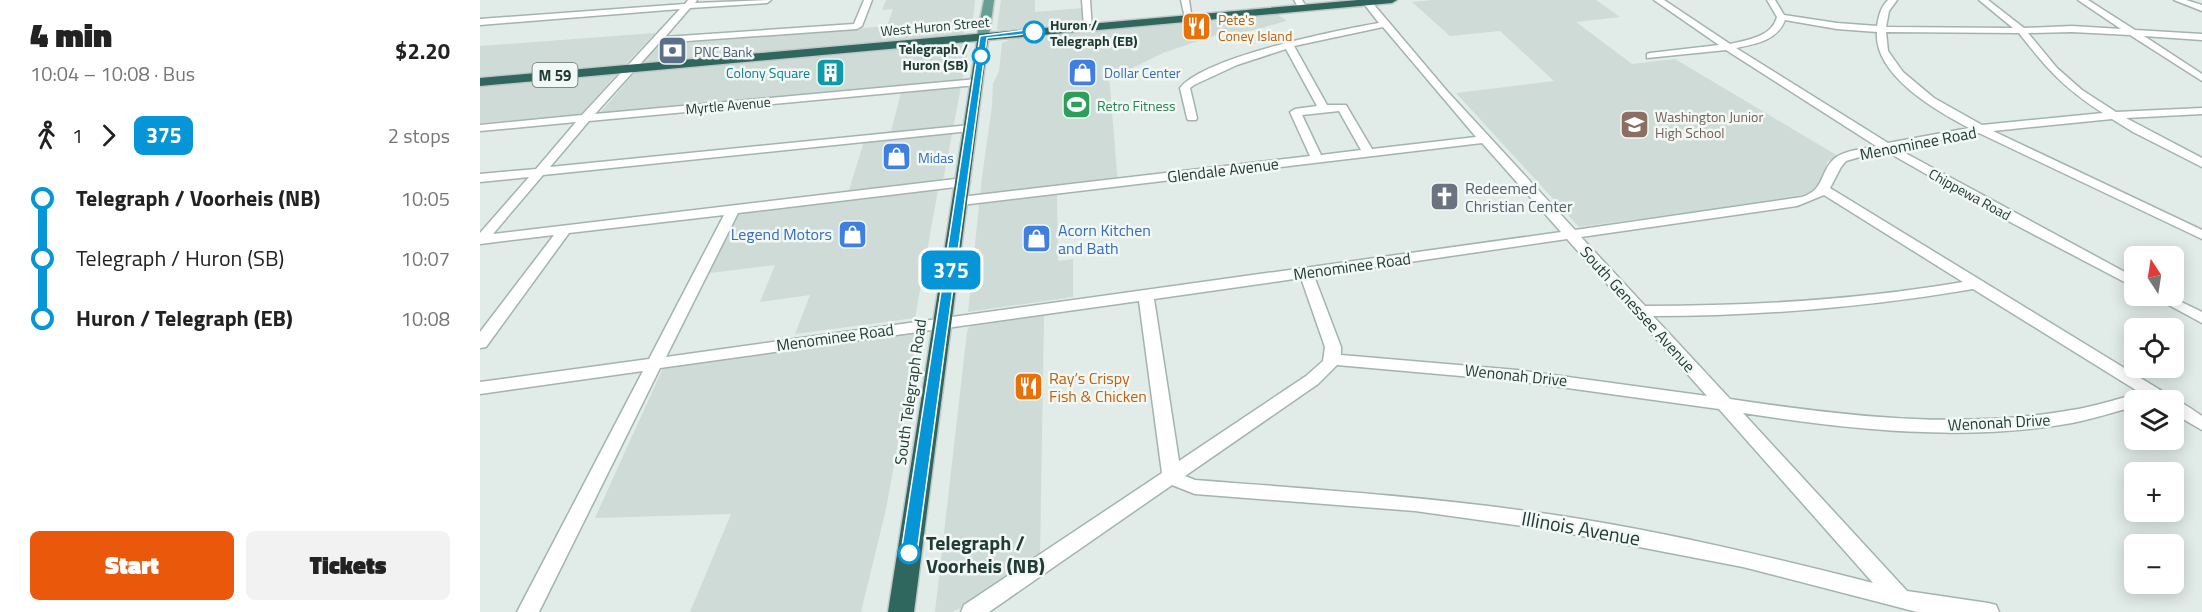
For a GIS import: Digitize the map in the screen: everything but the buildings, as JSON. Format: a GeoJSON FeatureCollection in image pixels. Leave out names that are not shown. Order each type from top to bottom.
{"type":"FeatureCollection","features":[{"type":"Feature","properties":{"kind":"highway","name":"West Huron Street"},"geometry":{"type":"LineString","coordinates":[[480,82],[1190,18],[1300,4],[1392,0]]}},
{"type":"Feature","properties":{"kind":"highway","name":"South Telegraph Road"},"geometry":{"type":"LineString","coordinates":[[901,612],[983,36]]}},
{"type":"Feature","properties":{"kind":"main road"},"geometry":{"type":"LineString","coordinates":[[983,36],[988,0]]}},
{"type":"Feature","properties":{"kind":"street"},"geometry":{"type":"LineString","coordinates":[[480,22],[691,3],[767,0]]}},
{"type":"Feature","properties":{"kind":"street"},"geometry":{"type":"LineString","coordinates":[[656,40],[857,26],[868,0]]}},
{"type":"Feature","properties":{"kind":"street"},"geometry":{"type":"LineString","coordinates":[[1086,0],[1089,27]]}},
{"type":"Feature","properties":{"kind":"street"},"geometry":{"type":"LineString","coordinates":[[1185,0],[1190,18]]}},
{"type":"Feature","properties":{"kind":"street","name":"Chippewa Road"},"geometry":{"type":"LineString","coordinates":[[1658,0],[1793,90],[1887,147],[2124,277]]}},
{"type":"Feature","properties":{"kind":"street"},"geometry":{"type":"LineString","coordinates":[[1650,56],[1752,42],[1769,35],[1778,26],[1781,17],[1771,0]]}},
{"type":"Feature","properties":{"kind":"street"},"geometry":{"type":"LineString","coordinates":[[1893,0],[1884,11],[1881,30],[1881,44],[1884,52],[1901,75],[1939,105],[1983,130],[2202,235]]}},
{"type":"Feature","properties":{"kind":"street"},"geometry":{"type":"LineString","coordinates":[[1983,0],[2022,31],[2057,74],[2113,116],[2202,163]]}},
{"type":"Feature","properties":{"kind":"street"},"geometry":{"type":"LineString","coordinates":[[2082,0],[2202,78]]}},
{"type":"Feature","properties":{"kind":"street"},"geometry":{"type":"LineString","coordinates":[[2178,0],[2202,8]]}},
{"type":"Feature","properties":{"kind":"street","name":"South Genessee Avenue"},"geometry":{"type":"LineString","coordinates":[[1366,1],[1443,93],[1906,605]]}},
{"type":"Feature","properties":{"kind":"street"},"geometry":{"type":"LineString","coordinates":[[481,240],[586,118],[691,3]]}},
{"type":"Feature","properties":{"kind":"street"},"geometry":{"type":"LineString","coordinates":[[1781,17],[1831,26],[1881,30],[1943,32],[2064,29],[2202,37]]}},
{"type":"Feature","properties":{"kind":"street"},"geometry":{"type":"LineString","coordinates":[[1192,118],[1185,89],[1188,83],[1241,60],[1288,45],[1332,33],[1386,24]]}},
{"type":"Feature","properties":{"kind":"street"},"geometry":{"type":"LineString","coordinates":[[1288,45],[1322,106]]}},
{"type":"Feature","properties":{"kind":"street","name":"Myrtle Avenue"},"geometry":{"type":"LineString","coordinates":[[480,128],[977,82]]}},
{"type":"Feature","properties":{"kind":"street"},"geometry":{"type":"LineString","coordinates":[[1317,159],[1295,112],[1342,107],[1369,153]]}},
{"type":"Feature","properties":{"kind":"street","name":"Menominee Road"},"geometry":{"type":"LineString","coordinates":[[480,388],[1146,296],[1796,202],[1815,196],[1823,189],[1840,159],[1887,147],[1983,130],[2113,116],[2202,111]]}},
{"type":"Feature","properties":{"kind":"street"},"geometry":{"type":"LineString","coordinates":[[480,178],[970,128]]}},
{"type":"Feature","properties":{"kind":"street","name":"Glendale Avenue"},"geometry":{"type":"LineString","coordinates":[[961,201],[1485,139]]}},
{"type":"Feature","properties":{"kind":"street"},"geometry":{"type":"LineString","coordinates":[[481,240],[964,182]]}},
{"type":"Feature","properties":{"kind":"street"},"geometry":{"type":"LineString","coordinates":[[1823,189],[2146,390]]}},
{"type":"Feature","properties":{"kind":"street"},"geometry":{"type":"LineString","coordinates":[[528,612],[733,210]]}},
{"type":"Feature","properties":{"kind":"street"},"geometry":{"type":"LineString","coordinates":[[480,343],[565,230]]}},
{"type":"Feature","properties":{"kind":"street"},"geometry":{"type":"LineString","coordinates":[[972,612],[1312,380],[1333,360],[1333,347],[1306,273]]}},
{"type":"Feature","properties":{"kind":"street"},"geometry":{"type":"LineString","coordinates":[[1640,311],[1714,311],[1835,304],[1921,294],[1975,284]]}},
{"type":"Feature","properties":{"kind":"street"},"geometry":{"type":"LineString","coordinates":[[1146,296],[1172,476]]}},
{"type":"Feature","properties":{"kind":"street"},"geometry":{"type":"LineString","coordinates":[[2179,306],[2202,318]]}},
{"type":"Feature","properties":{"kind":"street","name":"Wenonah Drive"},"geometry":{"type":"LineString","coordinates":[[1333,360],[1527,376],[1842,420],[1959,425],[2052,420],[2094,413],[2124,404]]}},
{"type":"Feature","properties":{"kind":"street"},"geometry":{"type":"LineString","coordinates":[[2184,412],[2202,424]]}},
{"type":"Feature","properties":{"kind":"street","name":"Illinois Avenue"},"geometry":{"type":"LineString","coordinates":[[1172,476],[1195,488],[1415,504],[1551,522],[1743,559],[1906,605],[1920,603],[1988,612]]}},
{"type":"Feature","properties":{"kind":"shaded area"},"geometry":{"type":"Polygon","coordinates":[[[886,0],[975,0],[972,28],[960,35],[640,63],[656,45],[887,26],[893,9],[882,10],[886,0]]]}},
{"type":"Feature","properties":{"kind":"shaded area"},"geometry":{"type":"Polygon","coordinates":[[[1001,0],[1035,0],[1035,12],[1082,8],[1083,20],[1081,23],[997,29],[1001,0]]]}},
{"type":"Feature","properties":{"kind":"shaded area","name":"Washington Junior High School"},"geometry":{"type":"Polygon","coordinates":[[[1596,0],[1620,17],[1576,22],[1632,64],[1675,59],[1838,156],[1827,162],[1825,176],[1816,187],[1809,193],[1792,198],[1579,227],[1456,93],[1554,81],[1500,31],[1450,36],[1412,2],[1596,0]]]}},
{"type":"Feature","properties":{"kind":"shaded area"},"geometry":{"type":"Polygon","coordinates":[[[1277,14],[1287,21],[1230,36],[1223,33],[1163,53],[1116,76],[1109,75],[1118,185],[1057,193],[1058,261],[1073,259],[1073,297],[968,312],[993,84],[999,71],[1002,43],[1015,38],[1277,14]]]}},
{"type":"Feature","properties":{"kind":"shaded area"},"geometry":{"type":"Polygon","coordinates":[[[655,33],[624,64],[480,77],[480,46],[655,33]]]}},
{"type":"Feature","properties":{"kind":"shaded area"},"geometry":{"type":"Polygon","coordinates":[[[962,44],[968,50],[943,181],[849,190],[866,135],[891,131],[903,86],[600,113],[636,71],[962,44]]]}},
{"type":"Feature","properties":{"kind":"shaded area"},"geometry":{"type":"Polygon","coordinates":[[[618,73],[580,115],[480,123],[480,85],[618,73]]]}},
{"type":"Feature","properties":{"kind":"shaded area"},"geometry":{"type":"Polygon","coordinates":[[[938,190],[915,318],[795,334],[810,295],[760,302],[775,265],[710,273],[735,217],[741,213],[938,190]]]}},
{"type":"Feature","properties":{"kind":"shaded area"},"geometry":{"type":"Polygon","coordinates":[[[1044,315],[1040,555],[965,606],[952,612],[935,612],[967,332],[969,327],[975,325],[1044,315]]]}},
{"type":"Feature","properties":{"kind":"shaded area"},"geometry":{"type":"Polygon","coordinates":[[[915,333],[917,337],[886,509],[861,612],[690,612],[731,514],[595,518],[663,368],[915,333]]]}},
{"type":"Feature","properties":{"kind":"bus line","name":"375"},"geometry":{"type":"LineString","coordinates":[[909,553],[961,205],[983,36],[1034,32]]}},
{"type":"Feature","properties":{"kind":"place","name":"Pete's Coney Island"},"geometry":{"type":"Point","coordinates":[1197,27]}},
{"type":"Feature","properties":{"kind":"place","name":"Huron / Telegraph (EB)"},"geometry":{"type":"Point","coordinates":[1034,32]}},
{"type":"Feature","properties":{"kind":"place","name":"PNC Bank"},"geometry":{"type":"Point","coordinates":[673,51]}},
{"type":"Feature","properties":{"kind":"place","name":"Telegraph / Huron (SB)"},"geometry":{"type":"Point","coordinates":[981,56]}},
{"type":"Feature","properties":{"kind":"place","name":"Colony Square"},"geometry":{"type":"Point","coordinates":[831,72]}},
{"type":"Feature","properties":{"kind":"place","name":"Dollar Center"},"geometry":{"type":"Point","coordinates":[1083,72]}},
{"type":"Feature","properties":{"kind":"place","name":"Retro Fitness"},"geometry":{"type":"Point","coordinates":[1076,105]}},
{"type":"Feature","properties":{"kind":"place","name":"Washington Junior High School"},"geometry":{"type":"Point","coordinates":[1634,124]}},
{"type":"Feature","properties":{"kind":"place","name":"Midas"},"geometry":{"type":"Point","coordinates":[897,157]}},
{"type":"Feature","properties":{"kind":"place","name":"Redeemed Christian Center"},"geometry":{"type":"Point","coordinates":[1444,197]}},
{"type":"Feature","properties":{"kind":"place","name":"Legend Motors"},"geometry":{"type":"Point","coordinates":[853,234]}},
{"type":"Feature","properties":{"kind":"place","name":"Acorn Kitchen and Bath"},"geometry":{"type":"Point","coordinates":[1037,239]}},
{"type":"Feature","properties":{"kind":"place","name":"Ray’s Crispy Fish & Chicken"},"geometry":{"type":"Point","coordinates":[1028,387]}},
{"type":"Feature","properties":{"kind":"place","name":"Telegraph / Voorheis (NB)"},"geometry":{"type":"Point","coordinates":[909,553]}}]}
